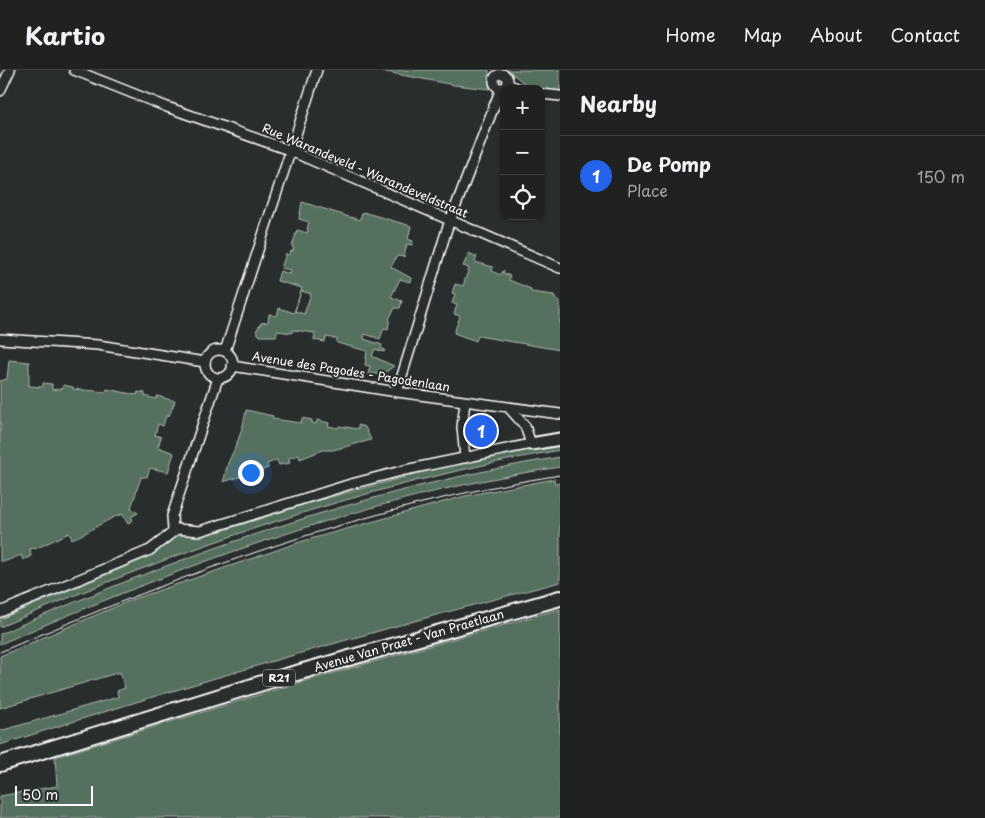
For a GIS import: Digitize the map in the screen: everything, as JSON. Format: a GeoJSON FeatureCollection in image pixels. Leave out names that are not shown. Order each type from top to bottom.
{"type":"FeatureCollection","features":[{"type":"Feature","properties":{"kind":"main road","name":"Avenue Van Praet - Van Praetlaan"},"geometry":{"type":"LineString","coordinates":[[0,764],[281,677],[560,598]]}},
{"type":"Feature","properties":{"kind":"street"},"geometry":{"type":"LineString","coordinates":[[0,91],[10,70]]}},
{"type":"Feature","properties":{"kind":"street","name":"Rue Warandeveld - Warandeveldstraat"},"geometry":{"type":"LineString","coordinates":[[74,70],[168,107],[291,151],[560,268]]}},
{"type":"Feature","properties":{"kind":"street"},"geometry":{"type":"LineString","coordinates":[[232,366],[226,376],[218,378],[208,373],[205,362],[212,351],[225,352],[317,70]]}},
{"type":"Feature","properties":{"kind":"street"},"geometry":{"type":"LineString","coordinates":[[545,94],[560,96]]}},
{"type":"Feature","properties":{"kind":"street"},"geometry":{"type":"LineString","coordinates":[[397,392],[450,221],[500,96]]}},
{"type":"Feature","properties":{"kind":"street"},"geometry":{"type":"LineString","coordinates":[[0,339],[98,345],[205,362]]}},
{"type":"Feature","properties":{"kind":"street","name":"Avenue des Pagodes - Pagodenlaan"},"geometry":{"type":"LineString","coordinates":[[225,352],[230,356],[232,366],[465,402],[560,414]]}},
{"type":"Feature","properties":{"kind":"street"},"geometry":{"type":"LineString","coordinates":[[173,531],[172,516],[218,378]]}},
{"type":"Feature","properties":{"kind":"street","name":"Avenue des Pagodes - Pagodenlaan"},"geometry":{"type":"LineString","coordinates":[[465,402],[462,427],[465,458]]}},
{"type":"Feature","properties":{"kind":"street"},"geometry":{"type":"LineString","coordinates":[[509,408],[525,426],[531,444]]}},
{"type":"Feature","properties":{"kind":"street"},"geometry":{"type":"LineString","coordinates":[[0,612],[150,550],[173,531],[182,529],[200,531],[351,484],[560,439]]}},
{"type":"Feature","properties":{"kind":"green space"},"geometry":{"type":"Polygon","coordinates":[[[376,70],[489,70],[490,89],[454,85],[376,70]]]}},
{"type":"Feature","properties":{"kind":"green space"},"geometry":{"type":"Polygon","coordinates":[[[508,70],[560,70],[560,92],[545,90],[545,85],[526,85],[508,70]]]}},
{"type":"Feature","properties":{"kind":"green space"},"geometry":{"type":"Polygon","coordinates":[[[302,202],[359,220],[363,212],[411,226],[408,239],[413,241],[412,245],[407,244],[404,257],[397,256],[391,267],[411,278],[410,282],[400,279],[391,297],[402,301],[400,308],[395,308],[390,317],[388,329],[384,328],[380,339],[365,334],[364,339],[382,345],[381,348],[385,350],[384,352],[375,349],[372,356],[394,366],[383,374],[368,374],[370,366],[365,365],[367,351],[337,343],[337,339],[326,337],[325,342],[314,340],[315,333],[293,330],[292,333],[277,331],[276,336],[260,336],[256,331],[261,323],[268,322],[269,314],[277,316],[279,308],[294,313],[300,293],[295,311],[304,314],[311,294],[301,291],[302,288],[277,281],[280,271],[290,274],[291,270],[281,268],[286,254],[289,255],[293,251],[294,248],[292,247],[297,230],[307,233],[309,222],[299,219],[302,202]]]}},
{"type":"Feature","properties":{"kind":"green space"},"geometry":{"type":"Polygon","coordinates":[[[469,253],[477,257],[475,262],[493,267],[492,271],[500,275],[504,270],[503,273],[510,276],[509,280],[531,289],[531,292],[554,295],[556,300],[560,301],[560,350],[478,336],[476,341],[454,333],[460,316],[454,314],[457,305],[452,303],[455,294],[452,293],[455,284],[463,286],[469,268],[463,266],[469,253]]]}},
{"type":"Feature","properties":{"kind":"green space"},"geometry":{"type":"Polygon","coordinates":[[[9,360],[29,362],[29,386],[43,387],[43,383],[52,384],[52,390],[63,388],[63,385],[73,387],[73,389],[106,392],[107,389],[137,395],[138,392],[145,393],[145,396],[156,399],[157,396],[175,401],[169,416],[166,416],[163,426],[158,424],[155,435],[161,437],[158,447],[174,453],[168,472],[150,468],[147,477],[141,477],[131,508],[138,513],[131,517],[133,519],[128,524],[122,514],[72,539],[69,533],[35,549],[30,549],[31,556],[23,560],[21,555],[6,561],[0,561],[0,381],[7,379],[9,360]]]}},
{"type":"Feature","properties":{"kind":"green space"},"geometry":{"type":"Polygon","coordinates":[[[246,410],[273,416],[273,419],[301,423],[302,418],[312,420],[312,423],[316,424],[317,420],[329,423],[328,426],[338,428],[339,426],[358,429],[358,425],[365,427],[371,440],[333,450],[323,450],[300,459],[299,455],[289,458],[290,463],[279,465],[277,460],[267,464],[268,468],[258,472],[256,467],[245,471],[246,475],[223,482],[228,463],[241,432],[246,410]]]}},
{"type":"Feature","properties":{"kind":"green space"},"geometry":{"type":"Polygon","coordinates":[[[560,444],[560,450],[416,481],[345,500],[275,522],[137,571],[0,627],[0,619],[146,558],[145,555],[159,549],[178,534],[214,529],[218,532],[312,502],[405,477],[404,473],[560,444]]]}},
{"type":"Feature","properties":{"kind":"green space"},"geometry":{"type":"Polygon","coordinates":[[[560,457],[560,467],[416,496],[345,515],[274,538],[136,588],[0,644],[0,634],[143,575],[279,526],[418,486],[560,457]]]}},
{"type":"Feature","properties":{"kind":"green space"},"geometry":{"type":"Polygon","coordinates":[[[554,479],[555,484],[560,483],[560,582],[279,659],[0,745],[0,731],[118,697],[117,691],[125,688],[120,672],[0,708],[0,656],[131,600],[303,541],[465,496],[554,479]]]}},
{"type":"Feature","properties":{"kind":"green space"},"geometry":{"type":"Polygon","coordinates":[[[560,609],[560,818],[0,818],[0,796],[57,786],[55,757],[298,683],[560,609]]]}},
{"type":"Feature","properties":{"kind":"tram line"},"geometry":{"type":"LineString","coordinates":[[0,652],[136,596],[274,546],[416,504],[560,475]]}},
{"type":"Feature","properties":{"kind":"place","name":"De Pomp"},"geometry":{"type":"Point","coordinates":[481,431]}}]}
